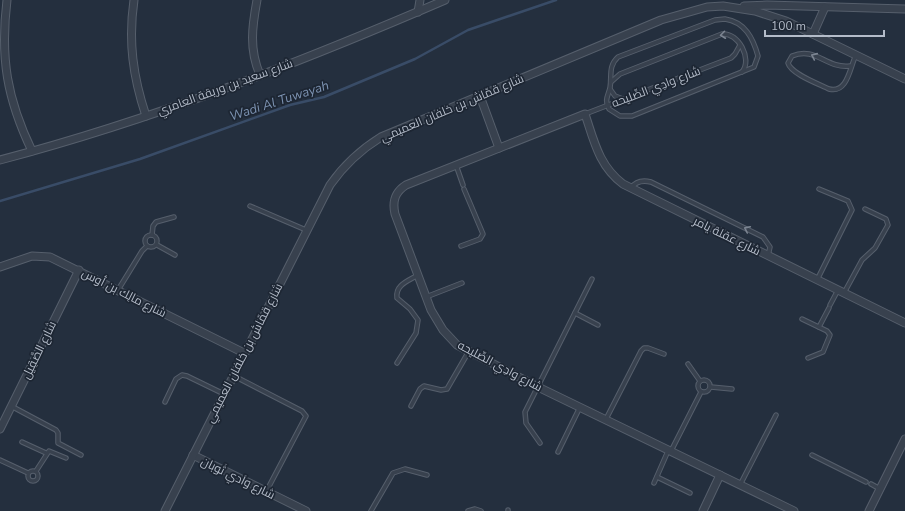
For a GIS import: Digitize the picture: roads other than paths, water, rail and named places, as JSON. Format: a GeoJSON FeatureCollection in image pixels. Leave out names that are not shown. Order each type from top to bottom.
{"type":"FeatureCollection","features":[{"type":"Feature","properties":{"kind":"street"},"geometry":{"type":"LineString","coordinates":[[8,0],[4,24],[4,57],[8,89],[18,121],[32,151]]}},
{"type":"Feature","properties":{"kind":"street"},"geometry":{"type":"LineString","coordinates":[[134,0],[130,43],[133,68],[146,116]]}},
{"type":"Feature","properties":{"kind":"street"},"geometry":{"type":"LineString","coordinates":[[257,0],[251,35],[255,64],[260,75]]}},
{"type":"Feature","properties":{"kind":"street"},"geometry":{"type":"LineString","coordinates":[[418,12],[420,0]]}},
{"type":"Feature","properties":{"kind":"street","name":"شارع سعيد بن وريقة العامري"},"geometry":{"type":"LineString","coordinates":[[0,160],[146,116],[260,75],[445,0]]}},
{"type":"Feature","properties":{"kind":"street"},"geometry":{"type":"LineString","coordinates":[[734,7],[767,5],[905,9]]}},
{"type":"Feature","properties":{"kind":"street","name":"شارع قمّاش بن خلفان العميمي"},"geometry":{"type":"LineString","coordinates":[[165,511],[330,185],[357,153],[375,141],[396,130],[672,16],[707,7],[734,7],[768,14],[813,34],[905,79]]}},
{"type":"Feature","properties":{"kind":"street"},"geometry":{"type":"LineString","coordinates":[[813,34],[825,7]]}},
{"type":"Feature","properties":{"kind":"street"},"geometry":{"type":"LineString","coordinates":[[480,96],[499,148]]}},
{"type":"Feature","properties":{"kind":"street","name":"شارع وادِي الصِّليحه"},"geometry":{"type":"LineString","coordinates":[[585,114],[406,185],[398,192],[394,203],[395,214],[426,297],[443,330],[457,345],[538,387],[794,511]]}},
{"type":"Feature","properties":{"kind":"street","name":"شارع عقلة يامر"},"geometry":{"type":"LineString","coordinates":[[585,114],[603,165],[617,180],[905,323]]}},
{"type":"Feature","properties":{"kind":"street","name":"شارع مالِك بن أوس"},"geometry":{"type":"LineString","coordinates":[[0,267],[38,255],[50,257],[244,353]]}},
{"type":"Feature","properties":{"kind":"street","name":"شارع الصَّقِيل"},"geometry":{"type":"LineString","coordinates":[[0,429],[78,270]]}},
{"type":"Feature","properties":{"kind":"street"},"geometry":{"type":"LineString","coordinates":[[870,511],[905,439]]}},
{"type":"Feature","properties":{"kind":"street","name":"شارع واَدي ثَوبان"},"geometry":{"type":"LineString","coordinates":[[193,455],[306,511]]}},
{"type":"Feature","properties":{"kind":"street"},"geometry":{"type":"LineString","coordinates":[[703,511],[720,475]]}},
{"type":"Feature","properties":{"kind":"lane"},"geometry":{"type":"LineString","coordinates":[[720,20],[730,20],[743,27],[749,34],[757,53],[758,59],[756,64],[741,73],[632,116],[616,114],[607,105],[606,97],[610,89],[611,67],[618,57],[720,20]]}},
{"type":"Feature","properties":{"kind":"lane"},"geometry":{"type":"LineString","coordinates":[[610,82],[620,74],[722,34],[732,35],[740,45],[747,62],[741,73]]}},
{"type":"Feature","properties":{"kind":"lane","name":"شارع وادِي الصِّليحه"},"geometry":{"type":"LineString","coordinates":[[585,114],[731,58],[740,45]]}},
{"type":"Feature","properties":{"kind":"lane"},"geometry":{"type":"LineString","coordinates":[[850,66],[839,67],[804,52],[792,56],[788,63],[794,72],[832,90],[838,89],[843,85],[850,72],[850,66],[856,55]]}},
{"type":"Feature","properties":{"kind":"lane"},"geometry":{"type":"LineString","coordinates":[[610,89],[615,96],[623,99]]}},
{"type":"Feature","properties":{"kind":"lane"},"geometry":{"type":"LineString","coordinates":[[456,166],[483,234],[480,238],[461,246]]}},
{"type":"Feature","properties":{"kind":"lane"},"geometry":{"type":"LineString","coordinates":[[631,188],[637,182],[651,182],[763,237],[770,247],[768,256]]}},
{"type":"Feature","properties":{"kind":"lane"},"geometry":{"type":"LineString","coordinates":[[817,280],[852,210],[848,201],[820,189]]}},
{"type":"Feature","properties":{"kind":"lane"},"geometry":{"type":"LineString","coordinates":[[250,206],[306,230]]}},
{"type":"Feature","properties":{"kind":"lane"},"geometry":{"type":"LineString","coordinates":[[819,327],[830,306],[862,260],[875,248],[888,225],[886,219],[865,209]]}},
{"type":"Feature","properties":{"kind":"lane"},"geometry":{"type":"LineString","coordinates":[[152,235],[153,226],[156,222],[174,217]]}},
{"type":"Feature","properties":{"kind":"lane"},"geometry":{"type":"LineString","coordinates":[[152,235],[158,240],[157,244]]}},
{"type":"Feature","properties":{"kind":"lane"},"geometry":{"type":"LineString","coordinates":[[147,246],[146,238],[152,235]]}},
{"type":"Feature","properties":{"kind":"lane"},"geometry":{"type":"LineString","coordinates":[[147,246],[151,248],[157,244]]}},
{"type":"Feature","properties":{"kind":"lane"},"geometry":{"type":"LineString","coordinates":[[157,244],[175,254]]}},
{"type":"Feature","properties":{"kind":"lane"},"geometry":{"type":"LineString","coordinates":[[118,290],[142,251],[147,246]]}},
{"type":"Feature","properties":{"kind":"lane"},"geometry":{"type":"LineString","coordinates":[[397,363],[416,333],[418,320],[410,309],[397,298],[397,289],[418,275]]}},
{"type":"Feature","properties":{"kind":"lane"},"geometry":{"type":"LineString","coordinates":[[540,442],[529,429],[524,418],[528,406],[592,279]]}},
{"type":"Feature","properties":{"kind":"lane"},"geometry":{"type":"LineString","coordinates":[[426,297],[462,283]]}},
{"type":"Feature","properties":{"kind":"lane"},"geometry":{"type":"LineString","coordinates":[[575,313],[598,325]]}},
{"type":"Feature","properties":{"kind":"lane"},"geometry":{"type":"LineString","coordinates":[[802,319],[828,332],[830,339],[824,352],[808,358]]}},
{"type":"Feature","properties":{"kind":"lane"},"geometry":{"type":"LineString","coordinates":[[606,420],[641,351],[644,348],[648,348],[664,354]]}},
{"type":"Feature","properties":{"kind":"lane"},"geometry":{"type":"LineString","coordinates":[[411,406],[420,389],[424,386],[444,390],[449,387],[469,351]]}},
{"type":"Feature","properties":{"kind":"lane"},"geometry":{"type":"LineString","coordinates":[[688,364],[700,381]]}},
{"type":"Feature","properties":{"kind":"lane"},"geometry":{"type":"LineString","coordinates":[[165,402],[176,379],[182,375],[224,394]]}},
{"type":"Feature","properties":{"kind":"lane"},"geometry":{"type":"LineString","coordinates":[[233,376],[302,411],[306,416],[266,492]]}},
{"type":"Feature","properties":{"kind":"lane"},"geometry":{"type":"LineString","coordinates":[[700,381],[707,380],[711,386],[732,389]]}},
{"type":"Feature","properties":{"kind":"lane"},"geometry":{"type":"LineString","coordinates":[[700,381],[698,388],[701,392]]}},
{"type":"Feature","properties":{"kind":"lane"},"geometry":{"type":"LineString","coordinates":[[701,392],[708,391],[711,386]]}},
{"type":"Feature","properties":{"kind":"lane"},"geometry":{"type":"LineString","coordinates":[[654,483],[701,392]]}},
{"type":"Feature","properties":{"kind":"lane"},"geometry":{"type":"LineString","coordinates":[[11,406],[56,430],[58,433],[58,443],[82,455]]}},
{"type":"Feature","properties":{"kind":"lane"},"geometry":{"type":"LineString","coordinates":[[558,452],[580,407]]}},
{"type":"Feature","properties":{"kind":"lane"},"geometry":{"type":"LineString","coordinates":[[740,485],[776,415]]}},
{"type":"Feature","properties":{"kind":"lane"},"geometry":{"type":"LineString","coordinates":[[22,442],[46,454]]}},
{"type":"Feature","properties":{"kind":"lane"},"geometry":{"type":"LineString","coordinates":[[0,460],[28,473],[30,480],[34,481],[38,476],[36,471],[46,454],[52,451],[66,458]]}},
{"type":"Feature","properties":{"kind":"lane"},"geometry":{"type":"LineString","coordinates":[[812,455],[866,482]]}},
{"type":"Feature","properties":{"kind":"lane"},"geometry":{"type":"LineString","coordinates":[[371,511],[392,473],[404,469],[427,475]]}},
{"type":"Feature","properties":{"kind":"lane"},"geometry":{"type":"LineString","coordinates":[[28,473],[32,470],[36,471]]}},
{"type":"Feature","properties":{"kind":"lane"},"geometry":{"type":"LineString","coordinates":[[657,477],[690,493]]}},
{"type":"Feature","properties":{"kind":"lane"},"geometry":{"type":"LineString","coordinates":[[871,484],[880,489]]}},
{"type":"Feature","properties":{"kind":"lane"},"geometry":{"type":"LineString","coordinates":[[468,511],[475,509],[481,511]]}},
{"type":"Feature","properties":{"kind":"waterway","name":"Wadi Al Tuwayah"},"geometry":{"type":"LineString","coordinates":[[0,201],[140,159],[290,105],[324,97],[415,59],[468,30],[556,0]]}}]}
